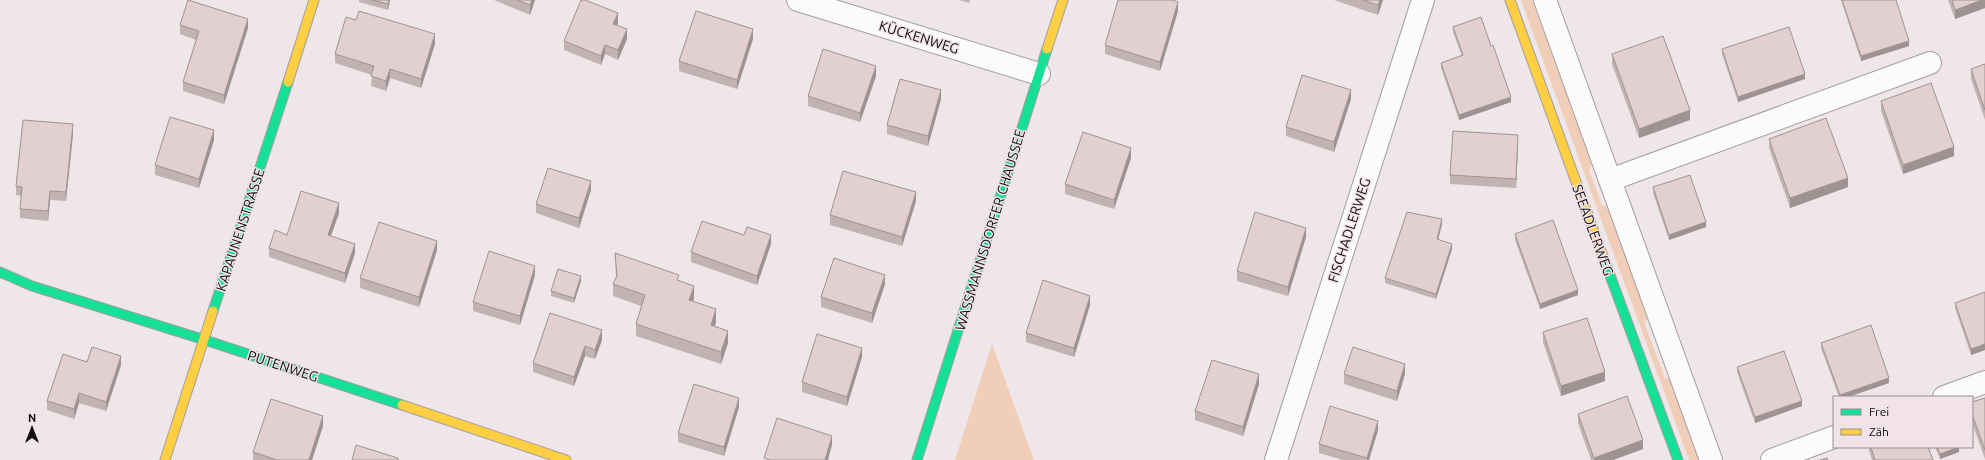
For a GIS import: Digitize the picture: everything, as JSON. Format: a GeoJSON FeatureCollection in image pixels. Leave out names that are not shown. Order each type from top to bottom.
{"type":"FeatureCollection","features":[{"type":"Feature","properties":{"kind":"street","name":"KAPAUNENSTRASSE"},"geometry":{"type":"LineString","coordinates":[[165,460],[314,0]]}},
{"type":"Feature","properties":{"kind":"street","name":"KÜCKENWEG"},"geometry":{"type":"LineString","coordinates":[[798,0],[1039,74]]}},
{"type":"Feature","properties":{"kind":"street","name":"WASSMANNSDORFER CHAUSSEE"},"geometry":{"type":"LineString","coordinates":[[918,460],[1063,0]]}},
{"type":"Feature","properties":{"kind":"street","name":"FISCHADLERWEG"},"geometry":{"type":"LineString","coordinates":[[1276,460],[1423,0]]}},
{"type":"Feature","properties":{"kind":"street","name":"SEEADLERWEG"},"geometry":{"type":"LineString","coordinates":[[1510,0],[1678,460]]}},
{"type":"Feature","properties":{"kind":"street"},"geometry":{"type":"LineString","coordinates":[[1546,0],[1711,460]]}},
{"type":"Feature","properties":{"kind":"street"},"geometry":{"type":"LineString","coordinates":[[1610,180],[1930,63]]}},
{"type":"Feature","properties":{"kind":"street","name":"PUTENWEG"},"geometry":{"type":"LineString","coordinates":[[0,272],[32,286],[205,340],[566,460]]}},
{"type":"Feature","properties":{"kind":"street"},"geometry":{"type":"LineString","coordinates":[[1947,396],[1985,382]]}},
{"type":"Feature","properties":{"kind":"street"},"geometry":{"type":"LineString","coordinates":[[1772,460],[1833,437]]}},
{"type":"Feature","properties":{"kind":"shaded area"},"geometry":{"type":"Polygon","coordinates":[[[1521,0],[1532,0],[1592,164],[1589,170],[1602,205],[1608,207],[1648,318],[1644,322],[1665,378],[1671,379],[1700,460],[1689,460],[1521,0]]]}},
{"type":"Feature","properties":{"kind":"shaded area"},"geometry":{"type":"Polygon","coordinates":[[[992,344],[1034,460],[955,460],[992,344]]]}},
{"type":"Feature","properties":{"kind":"building"},"geometry":{"type":"Polygon","coordinates":[[[188,0],[248,19],[224,95],[183,82],[199,31],[180,25],[188,0]]]}},
{"type":"Feature","properties":{"kind":"building"},"geometry":{"type":"Polygon","coordinates":[[[372,0],[389,0],[388,4],[372,0]]]}},
{"type":"Feature","properties":{"kind":"building"},"geometry":{"type":"Polygon","coordinates":[[[517,0],[532,0],[530,5],[517,0]]]}},
{"type":"Feature","properties":{"kind":"building"},"geometry":{"type":"Polygon","coordinates":[[[581,0],[585,0],[618,13],[613,24],[627,29],[618,50],[605,45],[601,56],[564,41],[581,0]]]}},
{"type":"Feature","properties":{"kind":"building"},"geometry":{"type":"Polygon","coordinates":[[[1118,0],[1172,0],[1178,2],[1160,62],[1105,45],[1118,0]]]}},
{"type":"Feature","properties":{"kind":"building"},"geometry":{"type":"Polygon","coordinates":[[[1363,0],[1380,0],[1378,5],[1363,0]]]}},
{"type":"Feature","properties":{"kind":"building"},"geometry":{"type":"Polygon","coordinates":[[[1842,0],[1896,0],[1909,41],[1861,56],[1842,0]]]}},
{"type":"Feature","properties":{"kind":"building"},"geometry":{"type":"Polygon","coordinates":[[[1952,0],[1982,0],[1955,10],[1952,0]]]}},
{"type":"Feature","properties":{"kind":"building"},"geometry":{"type":"Polygon","coordinates":[[[359,11],[435,34],[421,79],[390,69],[386,81],[371,76],[374,66],[335,54],[346,17],[356,20],[359,11]]]}},
{"type":"Feature","properties":{"kind":"building"},"geometry":{"type":"Polygon","coordinates":[[[696,11],[753,29],[737,80],[679,61],[696,11]]]}},
{"type":"Feature","properties":{"kind":"building"},"geometry":{"type":"Polygon","coordinates":[[[1481,17],[1491,46],[1493,45],[1511,97],[1459,115],[1441,63],[1463,55],[1453,27],[1481,17]]]}},
{"type":"Feature","properties":{"kind":"building"},"geometry":{"type":"Polygon","coordinates":[[[1789,27],[1805,74],[1738,97],[1722,49],[1789,27]]]}},
{"type":"Feature","properties":{"kind":"building"},"geometry":{"type":"Polygon","coordinates":[[[1663,36],[1690,110],[1639,129],[1612,54],[1663,36]]]}},
{"type":"Feature","properties":{"kind":"building"},"geometry":{"type":"Polygon","coordinates":[[[823,49],[876,66],[860,113],[808,96],[823,49]]]}},
{"type":"Feature","properties":{"kind":"building"},"geometry":{"type":"Polygon","coordinates":[[[1985,64],[1985,110],[1971,69],[1985,64]]]}},
{"type":"Feature","properties":{"kind":"building"},"geometry":{"type":"Polygon","coordinates":[[[1302,75],[1351,90],[1334,142],[1286,127],[1302,75]]]}},
{"type":"Feature","properties":{"kind":"building"},"geometry":{"type":"Polygon","coordinates":[[[900,79],[941,90],[928,136],[887,125],[900,79]]]}},
{"type":"Feature","properties":{"kind":"building"},"geometry":{"type":"Polygon","coordinates":[[[1931,83],[1954,147],[1903,165],[1881,101],[1931,83]]]}},
{"type":"Feature","properties":{"kind":"building"},"geometry":{"type":"Polygon","coordinates":[[[170,117],[214,130],[199,179],[155,165],[170,117]]]}},
{"type":"Feature","properties":{"kind":"building"},"geometry":{"type":"Polygon","coordinates":[[[1826,118],[1848,178],[1790,198],[1769,139],[1826,118]]]}},
{"type":"Feature","properties":{"kind":"building"},"geometry":{"type":"Polygon","coordinates":[[[23,120],[73,124],[66,192],[50,191],[48,211],[20,209],[22,187],[16,186],[23,120]]]}},
{"type":"Feature","properties":{"kind":"building"},"geometry":{"type":"Polygon","coordinates":[[[1453,131],[1518,135],[1516,179],[1450,175],[1453,131]]]}},
{"type":"Feature","properties":{"kind":"building"},"geometry":{"type":"Polygon","coordinates":[[[1083,132],[1131,148],[1114,200],[1065,184],[1083,132]]]}},
{"type":"Feature","properties":{"kind":"building"},"geometry":{"type":"Polygon","coordinates":[[[548,168],[591,181],[579,218],[536,204],[548,168]]]}},
{"type":"Feature","properties":{"kind":"building"},"geometry":{"type":"Polygon","coordinates":[[[843,171],[916,192],[902,237],[830,215],[843,171]]]}},
{"type":"Feature","properties":{"kind":"building"},"geometry":{"type":"Polygon","coordinates":[[[1690,175],[1706,222],[1669,235],[1653,187],[1690,175]]]}},
{"type":"Feature","properties":{"kind":"building"},"geometry":{"type":"Polygon","coordinates":[[[301,191],[339,203],[328,235],[355,244],[345,273],[269,248],[275,230],[287,235],[301,191]]]}},
{"type":"Feature","properties":{"kind":"building"},"geometry":{"type":"Polygon","coordinates":[[[1255,212],[1306,228],[1288,287],[1237,271],[1255,212]]]}},
{"type":"Feature","properties":{"kind":"building"},"geometry":{"type":"Polygon","coordinates":[[[1407,212],[1442,219],[1437,239],[1452,244],[1436,294],[1385,278],[1407,212]]]}},
{"type":"Feature","properties":{"kind":"building"},"geometry":{"type":"Polygon","coordinates":[[[1553,220],[1578,290],[1540,304],[1515,234],[1553,220]]]}},
{"type":"Feature","properties":{"kind":"building"},"geometry":{"type":"Polygon","coordinates":[[[702,221],[744,235],[747,227],[771,235],[757,276],[691,252],[702,221]]]}},
{"type":"Feature","properties":{"kind":"building"},"geometry":{"type":"Polygon","coordinates":[[[379,222],[437,241],[419,297],[360,278],[379,222]]]}},
{"type":"Feature","properties":{"kind":"building"},"geometry":{"type":"Polygon","coordinates":[[[489,251],[535,266],[520,316],[473,302],[489,251]]]}},
{"type":"Feature","properties":{"kind":"building"},"geometry":{"type":"Polygon","coordinates":[[[615,253],[679,275],[677,280],[694,286],[689,300],[716,309],[711,325],[728,331],[721,352],[636,324],[645,295],[613,284],[617,276],[615,253]]]}},
{"type":"Feature","properties":{"kind":"building"},"geometry":{"type":"Polygon","coordinates":[[[834,258],[885,275],[872,313],[821,297],[834,258]]]}},
{"type":"Feature","properties":{"kind":"building"},"geometry":{"type":"Polygon","coordinates":[[[558,269],[581,276],[574,298],[551,291],[558,269]]]}},
{"type":"Feature","properties":{"kind":"building"},"geometry":{"type":"Polygon","coordinates":[[[1043,280],[1090,296],[1074,348],[1026,333],[1043,280]]]}},
{"type":"Feature","properties":{"kind":"building"},"geometry":{"type":"Polygon","coordinates":[[[1985,292],[1985,344],[1971,349],[1955,303],[1985,292]]]}},
{"type":"Feature","properties":{"kind":"building"},"geometry":{"type":"Polygon","coordinates":[[[550,313],[602,330],[595,350],[585,346],[574,377],[533,363],[550,313]]]}},
{"type":"Feature","properties":{"kind":"building"},"geometry":{"type":"Polygon","coordinates":[[[1587,318],[1605,372],[1561,386],[1543,332],[1587,318]]]}},
{"type":"Feature","properties":{"kind":"building"},"geometry":{"type":"Polygon","coordinates":[[[1871,325],[1889,378],[1840,395],[1821,343],[1871,325]]]}},
{"type":"Feature","properties":{"kind":"building"},"geometry":{"type":"Polygon","coordinates":[[[817,334],[862,348],[847,397],[802,382],[817,334]]]}},
{"type":"Feature","properties":{"kind":"building"},"geometry":{"type":"Polygon","coordinates":[[[92,347],[121,356],[106,402],[79,393],[74,409],[47,401],[63,354],[87,362],[92,347]]]}},
{"type":"Feature","properties":{"kind":"building"},"geometry":{"type":"Polygon","coordinates":[[[1353,347],[1405,364],[1397,391],[1344,374],[1353,347]]]}},
{"type":"Feature","properties":{"kind":"building"},"geometry":{"type":"Polygon","coordinates":[[[1784,351],[1802,401],[1755,417],[1737,367],[1784,351]]]}},
{"type":"Feature","properties":{"kind":"building"},"geometry":{"type":"Polygon","coordinates":[[[1212,360],[1259,374],[1243,427],[1195,411],[1212,360]]]}},
{"type":"Feature","properties":{"kind":"building"},"geometry":{"type":"Polygon","coordinates":[[[694,384],[739,398],[724,447],[678,433],[694,384]]]}},
{"type":"Feature","properties":{"kind":"building"},"geometry":{"type":"Polygon","coordinates":[[[1627,396],[1643,440],[1594,458],[1578,414],[1627,396]]]}},
{"type":"Feature","properties":{"kind":"building"},"geometry":{"type":"Polygon","coordinates":[[[1985,398],[1985,450],[1973,417],[1973,402],[1985,398]]]}},
{"type":"Feature","properties":{"kind":"building"},"geometry":{"type":"Polygon","coordinates":[[[271,399],[323,416],[309,460],[277,460],[253,452],[271,399]]]}},
{"type":"Feature","properties":{"kind":"building"},"geometry":{"type":"Polygon","coordinates":[[[1330,406],[1378,421],[1367,458],[1319,444],[1330,406]]]}},
{"type":"Feature","properties":{"kind":"building"},"geometry":{"type":"Polygon","coordinates":[[[777,418],[832,436],[825,460],[770,460],[764,458],[777,418]]]}},
{"type":"Feature","properties":{"kind":"building"},"geometry":{"type":"Polygon","coordinates":[[[356,445],[398,458],[398,460],[352,460],[356,445]]]}},
{"type":"Feature","properties":{"kind":"building"},"geometry":{"type":"Polygon","coordinates":[[[1871,448],[1928,448],[1933,460],[1875,460],[1871,448]]]}},
{"type":"Feature","properties":{"kind":"building"},"geometry":{"type":"Polygon","coordinates":[[[1937,448],[1956,448],[1940,454],[1937,448]]]}},
{"type":"Feature","properties":{"kind":"traffic: fast"},"geometry":{"type":"LineString","coordinates":[[917,460],[1047,49]]}},
{"type":"Feature","properties":{"kind":"traffic: fast"},"geometry":{"type":"LineString","coordinates":[[213,311],[288,82]]}},
{"type":"Feature","properties":{"kind":"traffic: fast"},"geometry":{"type":"LineString","coordinates":[[1604,259],[1678,460]]}},
{"type":"Feature","properties":{"kind":"traffic: fast"},"geometry":{"type":"LineString","coordinates":[[0,272],[32,286],[205,340],[402,405]]}},
{"type":"Feature","properties":{"kind":"traffic: slow"},"geometry":{"type":"LineString","coordinates":[[288,82],[314,0]]}},
{"type":"Feature","properties":{"kind":"traffic: slow"},"geometry":{"type":"LineString","coordinates":[[1047,49],[1063,0]]}},
{"type":"Feature","properties":{"kind":"traffic: slow"},"geometry":{"type":"LineString","coordinates":[[1510,0],[1604,259]]}},
{"type":"Feature","properties":{"kind":"traffic: slow"},"geometry":{"type":"LineString","coordinates":[[165,460],[213,311]]}},
{"type":"Feature","properties":{"kind":"traffic: slow"},"geometry":{"type":"LineString","coordinates":[[402,405],[566,460]]}}]}
